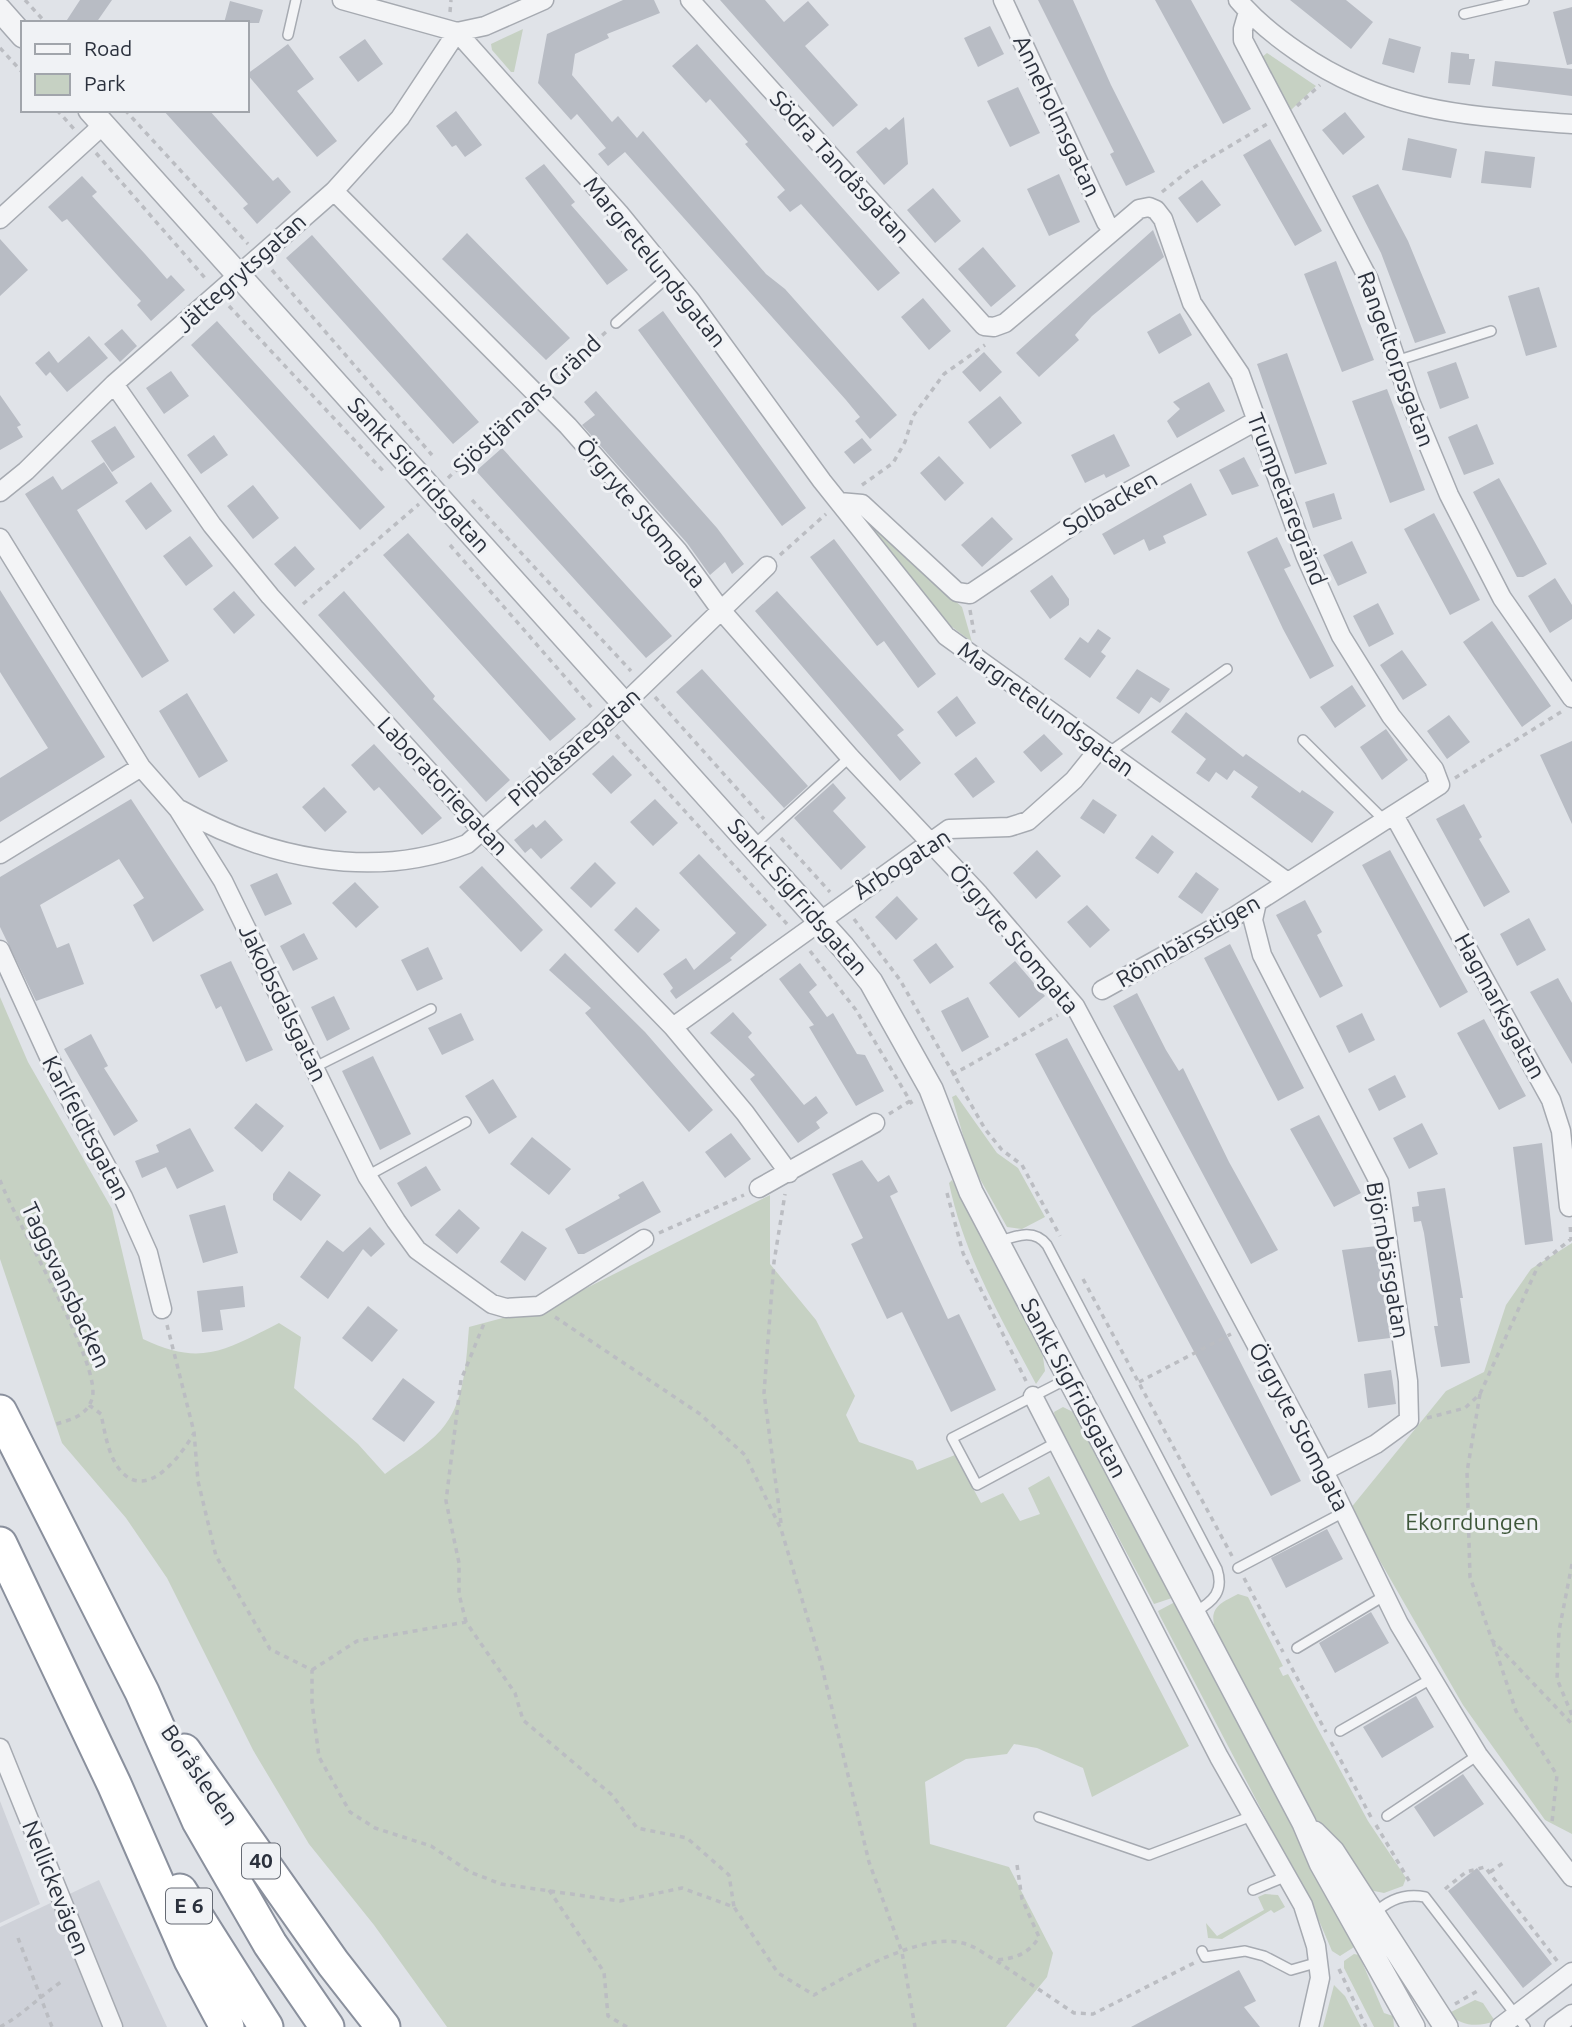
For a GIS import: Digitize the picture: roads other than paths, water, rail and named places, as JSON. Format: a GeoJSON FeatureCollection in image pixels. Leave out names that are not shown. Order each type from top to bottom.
{"type":"FeatureCollection","features":[{"type":"Feature","properties":{"kind":"highway","name":"E 6"},"geometry":{"type":"LineString","coordinates":[[0,1412],[142,1692],[204,1831],[270,1944],[327,2027]]}},
{"type":"Feature","properties":{"kind":"highway","name":"E 6"},"geometry":{"type":"LineString","coordinates":[[0,1544],[114,1784],[266,2027]]}},
{"type":"Feature","properties":{"kind":"highway","name":"Boråsleden"},"geometry":{"type":"LineString","coordinates":[[142,1692],[333,1963],[383,2027]]}},
{"type":"Feature","properties":{"kind":"highway"},"geometry":{"type":"LineString","coordinates":[[114,1784],[191,1960],[227,2027]]}},
{"type":"Feature","properties":{"kind":"street"},"geometry":{"type":"LineString","coordinates":[[342,0],[457,32],[485,26],[544,0]]}},
{"type":"Feature","properties":{"kind":"street","name":"Södra Tandåsgatan"},"geometry":{"type":"LineString","coordinates":[[690,0],[990,335],[1113,231]]}},
{"type":"Feature","properties":{"kind":"street","name":"Anneholmsgatan"},"geometry":{"type":"LineString","coordinates":[[1003,0],[1106,222],[1113,231]]}},
{"type":"Feature","properties":{"kind":"street"},"geometry":{"type":"LineString","coordinates":[[1243,6],[1324,70],[1344,82],[1380,95],[1477,117],[1572,124]]}},
{"type":"Feature","properties":{"kind":"street","name":"Rangeltorpsgatan"},"geometry":{"type":"LineString","coordinates":[[1243,6],[1243,40],[1369,280],[1428,448],[1496,586],[1567,704]]}},
{"type":"Feature","properties":{"kind":"street"},"geometry":{"type":"LineString","coordinates":[[0,10],[21,34]]}},
{"type":"Feature","properties":{"kind":"street","name":"Jättegrytsgatan"},"geometry":{"type":"LineString","coordinates":[[0,492],[26,471],[114,384],[334,191],[400,118],[457,32]]}},
{"type":"Feature","properties":{"kind":"street","name":"Margretelundsgatan"},"geometry":{"type":"LineString","coordinates":[[457,32],[619,213],[934,624],[980,662],[1103,752],[1286,881]]}},
{"type":"Feature","properties":{"kind":"street"},"geometry":{"type":"LineString","coordinates":[[0,219],[96,118]]}},
{"type":"Feature","properties":{"kind":"street","name":"Sankt Sigfridsgatan"},"geometry":{"type":"LineString","coordinates":[[96,118],[241,275],[441,484],[625,703],[754,845],[871,982],[931,1089],[971,1192],[1304,1823],[1321,1863],[1446,2027]]}},
{"type":"Feature","properties":{"kind":"street","name":"Örgryte Stomgata"},"geometry":{"type":"LineString","coordinates":[[334,191],[537,393],[678,551],[720,609],[1075,1006],[1324,1471],[1384,1596],[1431,1679],[1478,1755],[1572,1877]]}},
{"type":"Feature","properties":{"kind":"street","name":"Trumpetaregränd"},"geometry":{"type":"LineString","coordinates":[[1113,231],[1139,209],[1156,209],[1171,235],[1192,303],[1240,373],[1305,555],[1341,635],[1391,716],[1434,769],[1448,781]]}},
{"type":"Feature","properties":{"kind":"street","name":"Laboratoriegatan"},"geometry":{"type":"LineString","coordinates":[[114,384],[212,525],[288,617],[481,829],[673,1027],[789,1173]]}},
{"type":"Feature","properties":{"kind":"street","name":"Solbacken"},"geometry":{"type":"LineString","coordinates":[[839,502],[862,504],[957,592],[970,594],[1084,517],[1256,421]]}},
{"type":"Feature","properties":{"kind":"street","name":"Jakobsdalsgatan"},"geometry":{"type":"LineString","coordinates":[[0,538],[141,767],[178,809],[223,881],[368,1176],[417,1250],[492,1304],[514,1308],[539,1306],[644,1239]]}},
{"type":"Feature","properties":{"kind":"street","name":"Pipblåsaregatan"},"geometry":{"type":"LineString","coordinates":[[178,809],[213,828],[276,852],[324,861],[389,860],[445,852],[467,844],[594,733],[768,565]]}},
{"type":"Feature","properties":{"kind":"street","name":"Årbogatan"},"geometry":{"type":"LineString","coordinates":[[673,1027],[949,829],[1009,827],[1028,821],[1103,752]]}},
{"type":"Feature","properties":{"kind":"street"},"geometry":{"type":"LineString","coordinates":[[0,855],[141,767]]}},
{"type":"Feature","properties":{"kind":"street","name":"Rönnbärsstigen"},"geometry":{"type":"LineString","coordinates":[[1102,990],[1257,901],[1448,781]]}},
{"type":"Feature","properties":{"kind":"street","name":"Hagmarksgatan"},"geometry":{"type":"LineString","coordinates":[[1390,819],[1551,1100],[1561,1132],[1569,1207]]}},
{"type":"Feature","properties":{"kind":"street","name":"Björnbärsgatan"},"geometry":{"type":"LineString","coordinates":[[1257,901],[1252,920],[1262,955],[1379,1182],[1408,1381],[1409,1420],[1376,1444],[1324,1471]]}},
{"type":"Feature","properties":{"kind":"street","name":"Karlfeldtsgatan"},"geometry":{"type":"LineString","coordinates":[[0,950],[61,1083],[123,1197],[148,1254],[162,1309]]}},
{"type":"Feature","properties":{"kind":"street"},"geometry":{"type":"LineString","coordinates":[[759,1188],[875,1123]]}},
{"type":"Feature","properties":{"kind":"street","name":"Sankt Sigfridsgatan"},"geometry":{"type":"LineString","coordinates":[[1033,1396],[1252,1816],[1303,1905],[1317,1954],[1320,1978],[1308,2027]]}},
{"type":"Feature","properties":{"kind":"street","name":"Nellickevägen"},"geometry":{"type":"LineString","coordinates":[[0,1748],[113,2027]]}},
{"type":"Feature","properties":{"kind":"street","name":"Sankt Sigfridsgatan"},"geometry":{"type":"LineString","coordinates":[[1368,1924],[1413,2027]]}},
{"type":"Feature","properties":{"kind":"street"},"geometry":{"type":"LineString","coordinates":[[1500,2027],[1521,2021],[1567,1969]]}},
{"type":"Feature","properties":{"kind":"street"},"geometry":{"type":"LineString","coordinates":[[1554,2027],[1572,2014]]}},
{"type":"Feature","properties":{"kind":"lane"},"geometry":{"type":"LineString","coordinates":[[288,35],[296,0]]}},
{"type":"Feature","properties":{"kind":"lane"},"geometry":{"type":"LineString","coordinates":[[1464,14],[1524,0]]}},
{"type":"Feature","properties":{"kind":"lane","name":"Sjöstjärnans Gränd"},"geometry":{"type":"LineString","coordinates":[[617,323],[669,276]]}},
{"type":"Feature","properties":{"kind":"lane"},"geometry":{"type":"LineString","coordinates":[[1399,360],[1492,331]]}},
{"type":"Feature","properties":{"kind":"lane"},"geometry":{"type":"LineString","coordinates":[[1103,752],[1227,669]]}},
{"type":"Feature","properties":{"kind":"lane"},"geometry":{"type":"LineString","coordinates":[[1303,740],[1390,819]]}},
{"type":"Feature","properties":{"kind":"lane"},"geometry":{"type":"LineString","coordinates":[[754,845],[850,757]]}},
{"type":"Feature","properties":{"kind":"lane"},"geometry":{"type":"LineString","coordinates":[[315,1068],[431,1009]]}},
{"type":"Feature","properties":{"kind":"lane"},"geometry":{"type":"LineString","coordinates":[[368,1176],[466,1122]]}},
{"type":"Feature","properties":{"kind":"lane"},"geometry":{"type":"LineString","coordinates":[[997,1242],[1031,1233],[1041,1237],[1047,1245],[1217,1569],[1220,1580],[1216,1597],[1194,1613]]}},
{"type":"Feature","properties":{"kind":"lane"},"geometry":{"type":"LineString","coordinates":[[1057,1442],[977,1485],[952,1438],[1069,1378]]}},
{"type":"Feature","properties":{"kind":"lane"},"geometry":{"type":"LineString","coordinates":[[1238,1568],[1344,1512]]}},
{"type":"Feature","properties":{"kind":"lane"},"geometry":{"type":"LineString","coordinates":[[1297,1647],[1384,1596]]}},
{"type":"Feature","properties":{"kind":"lane"},"geometry":{"type":"LineString","coordinates":[[1340,1731],[1431,1679]]}},
{"type":"Feature","properties":{"kind":"lane"},"geometry":{"type":"LineString","coordinates":[[1387,1816],[1478,1755]]}},
{"type":"Feature","properties":{"kind":"lane"},"geometry":{"type":"LineString","coordinates":[[1039,1817],[1149,1855],[1252,1816]]}},
{"type":"Feature","properties":{"kind":"lane"},"geometry":{"type":"LineString","coordinates":[[1253,1890],[1287,1876]]}},
{"type":"Feature","properties":{"kind":"lane"},"geometry":{"type":"LineString","coordinates":[[1368,1924],[1384,1904],[1397,1898],[1415,1895],[1425,1897],[1521,2021]]}},
{"type":"Feature","properties":{"kind":"lane"},"geometry":{"type":"LineString","coordinates":[[1204,1954],[1245,1951],[1264,1956],[1291,1970],[1317,1954]]}},
{"type":"Feature","properties":{"kind":"park label","name":"Ekorrdungen"},"geometry":{"type":"Point","coordinates":[1472,1522]}}]}
